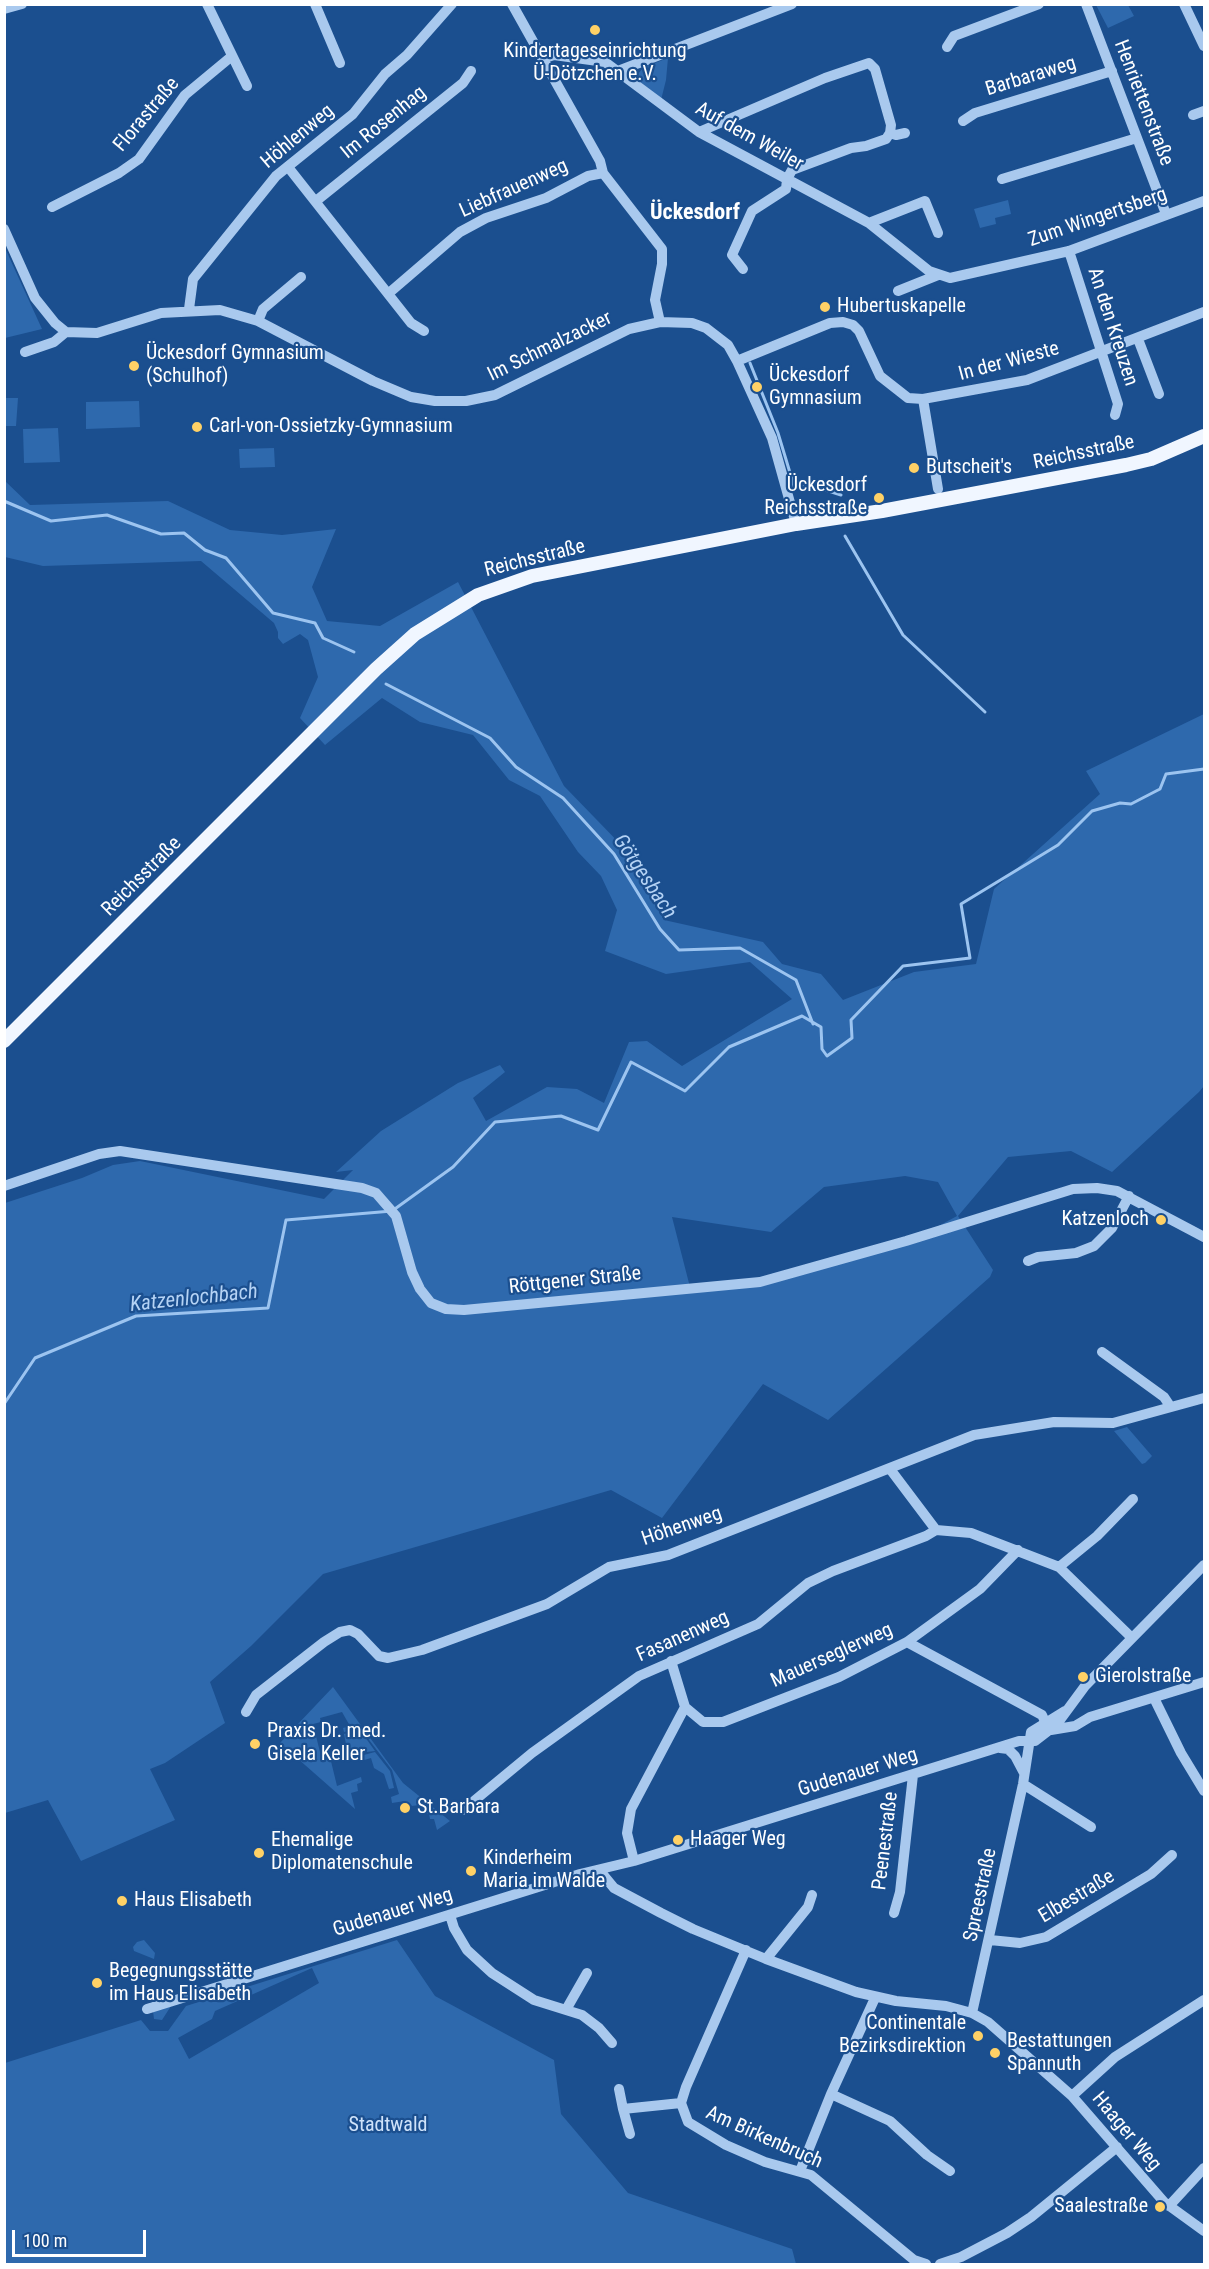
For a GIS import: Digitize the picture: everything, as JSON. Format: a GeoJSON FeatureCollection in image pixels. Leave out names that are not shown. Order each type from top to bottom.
{"type":"FeatureCollection","features":[{"type":"Feature","properties":{"kind":"main road","name":"Reichsstraße"},"geometry":{"type":"LineString","coordinates":[[4,1041],[376,669],[415,634],[453,608],[497,586],[532,576],[796,524],[882,511],[1126,465],[1160,455],[1204,436]]}},
{"type":"Feature","properties":{"kind":"street"},"geometry":{"type":"LineString","coordinates":[[4,9],[22,4]]}},
{"type":"Feature","properties":{"kind":"street"},"geometry":{"type":"LineString","coordinates":[[207,4],[247,86]]}},
{"type":"Feature","properties":{"kind":"street"},"geometry":{"type":"LineString","coordinates":[[315,4],[340,63]]}},
{"type":"Feature","properties":{"kind":"street","name":"Höhlenweg"},"geometry":{"type":"LineString","coordinates":[[189,309],[193,279],[276,176],[353,114],[385,74],[407,54],[452,4]]}},
{"type":"Feature","properties":{"kind":"street"},"geometry":{"type":"LineString","coordinates":[[512,4],[600,161],[603,173],[662,249],[662,264],[655,300],[660,322]]}},
{"type":"Feature","properties":{"kind":"street"},"geometry":{"type":"LineString","coordinates":[[618,71],[792,4]]}},
{"type":"Feature","properties":{"kind":"street"},"geometry":{"type":"LineString","coordinates":[[947,47],[954,36],[1039,4]]}},
{"type":"Feature","properties":{"kind":"street","name":"Henriettenstraße"},"geometry":{"type":"LineString","coordinates":[[1086,4],[1166,214]]}},
{"type":"Feature","properties":{"kind":"street"},"geometry":{"type":"LineString","coordinates":[[1184,4],[1204,46]]}},
{"type":"Feature","properties":{"kind":"street","name":"Auf dem Weiler"},"geometry":{"type":"LineString","coordinates":[[542,59],[554,55],[590,58],[605,62],[699,132],[744,159],[787,179],[869,224],[928,271],[938,275]]}},
{"type":"Feature","properties":{"kind":"street","name":"Florastraße"},"geometry":{"type":"LineString","coordinates":[[52,207],[119,173],[139,159],[185,95],[232,56]]}},
{"type":"Feature","properties":{"kind":"street"},"geometry":{"type":"LineString","coordinates":[[699,132],[706,126],[825,78],[869,63],[875,69],[891,125],[886,139],[851,148],[792,170],[787,179],[786,189],[752,211],[732,255],[743,269]]}},
{"type":"Feature","properties":{"kind":"street","name":"Im Rosenhag"},"geometry":{"type":"LineString","coordinates":[[316,201],[463,82],[471,71]]}},
{"type":"Feature","properties":{"kind":"street","name":"Barbaraweg"},"geometry":{"type":"LineString","coordinates":[[963,121],[975,112],[1112,71]]}},
{"type":"Feature","properties":{"kind":"street"},"geometry":{"type":"LineString","coordinates":[[1193,115],[1204,111]]}},
{"type":"Feature","properties":{"kind":"street"},"geometry":{"type":"LineString","coordinates":[[890,132],[896,135],[905,133]]}},
{"type":"Feature","properties":{"kind":"street"},"geometry":{"type":"LineString","coordinates":[[1002,179],[1137,138]]}},
{"type":"Feature","properties":{"kind":"street"},"geometry":{"type":"LineString","coordinates":[[288,167],[411,323],[424,332]]}},
{"type":"Feature","properties":{"kind":"street","name":"Liebfrauenweg"},"geometry":{"type":"LineString","coordinates":[[389,294],[460,232],[486,218],[546,198],[588,176],[603,173]]}},
{"type":"Feature","properties":{"kind":"street"},"geometry":{"type":"LineString","coordinates":[[869,224],[926,201],[938,233]]}},
{"type":"Feature","properties":{"kind":"street","name":"Zum Wingertsberg"},"geometry":{"type":"LineString","coordinates":[[898,291],[938,275],[950,278],[1069,251],[1204,201]]}},
{"type":"Feature","properties":{"kind":"street"},"geometry":{"type":"LineString","coordinates":[[4,229],[35,297],[54,323],[66,332],[54,342],[25,351]]}},
{"type":"Feature","properties":{"kind":"street","name":"An den Kreuzen"},"geometry":{"type":"LineString","coordinates":[[1069,251],[1118,404],[1116,415]]}},
{"type":"Feature","properties":{"kind":"street"},"geometry":{"type":"LineString","coordinates":[[258,321],[263,309],[301,277]]}},
{"type":"Feature","properties":{"kind":"street","name":"Im Schmalzacker"},"geometry":{"type":"LineString","coordinates":[[66,332],[98,333],[161,312],[189,309],[220,310],[258,321],[373,381],[411,397],[450,402],[495,395],[629,329],[660,322],[692,323],[706,328],[728,345],[737,361],[772,438],[796,524]]}},
{"type":"Feature","properties":{"kind":"street","name":"In der Wieste"},"geometry":{"type":"LineString","coordinates":[[923,399],[1027,380],[1204,312]]}},
{"type":"Feature","properties":{"kind":"street"},"geometry":{"type":"LineString","coordinates":[[737,361],[830,323],[843,322],[853,325],[859,331],[880,376],[892,388],[908,398],[923,399],[938,489]]}},
{"type":"Feature","properties":{"kind":"street"},"geometry":{"type":"LineString","coordinates":[[1138,339],[1158,394]]}},
{"type":"Feature","properties":{"kind":"street","name":"Röttgener Straße"},"geometry":{"type":"LineString","coordinates":[[4,1186],[99,1154],[120,1151],[362,1188],[376,1193],[396,1215],[412,1272],[420,1289],[431,1303],[446,1309],[464,1310],[760,1282],[906,1241],[1073,1189],[1097,1188],[1129,1196],[1204,1237]]}},
{"type":"Feature","properties":{"kind":"street"},"geometry":{"type":"LineString","coordinates":[[1028,1261],[1038,1257],[1076,1253],[1094,1246],[1112,1228],[1129,1196]]}},
{"type":"Feature","properties":{"kind":"street"},"geometry":{"type":"LineString","coordinates":[[1102,1352],[1164,1397],[1170,1407]]}},
{"type":"Feature","properties":{"kind":"street","name":"Höhenweg"},"geometry":{"type":"LineString","coordinates":[[246,1712],[256,1695],[340,1632],[350,1630],[358,1634],[379,1656],[388,1658],[422,1650],[547,1604],[609,1567],[668,1555],[984,1432],[1054,1422],[1113,1423],[1204,1398]]}},
{"type":"Feature","properties":{"kind":"street"},"geometry":{"type":"LineString","coordinates":[[890,1469],[936,1530],[971,1533],[1059,1567],[1132,1638]]}},
{"type":"Feature","properties":{"kind":"street"},"geometry":{"type":"LineString","coordinates":[[1059,1567],[1097,1536],[1133,1499]]}},
{"type":"Feature","properties":{"kind":"street","name":"Fasanenweg"},"geometry":{"type":"LineString","coordinates":[[464,1810],[497,1780],[639,1676],[758,1624],[808,1583],[936,1530]]}},
{"type":"Feature","properties":{"kind":"street","name":"Mauerseglerweg"},"geometry":{"type":"LineString","coordinates":[[685,1707],[703,1722],[723,1722],[838,1677],[907,1642],[980,1589],[1018,1550]]}},
{"type":"Feature","properties":{"kind":"street"},"geometry":{"type":"LineString","coordinates":[[1029,1741],[1031,1732],[1047,1726],[1068,1709],[1085,1686],[1204,1565]]}},
{"type":"Feature","properties":{"kind":"street"},"geometry":{"type":"LineString","coordinates":[[907,1642],[1042,1715],[1047,1726]]}},
{"type":"Feature","properties":{"kind":"street"},"geometry":{"type":"LineString","coordinates":[[634,1861],[627,1833],[631,1809],[685,1707],[670,1662]]}},
{"type":"Feature","properties":{"kind":"street"},"geometry":{"type":"LineString","coordinates":[[1047,1726],[1075,1726],[1090,1718],[1204,1682]]}},
{"type":"Feature","properties":{"kind":"street"},"geometry":{"type":"LineString","coordinates":[[1155,1698],[1181,1753],[1204,1791]]}},
{"type":"Feature","properties":{"kind":"street"},"geometry":{"type":"LineString","coordinates":[[1068,1709],[1090,1718]]}},
{"type":"Feature","properties":{"kind":"street","name":"Gudenauer Weg"},"geometry":{"type":"LineString","coordinates":[[147,2010],[580,1874],[634,1861],[913,1774],[1029,1741]]}},
{"type":"Feature","properties":{"kind":"street","name":"Spreestraße"},"geometry":{"type":"LineString","coordinates":[[972,2013],[1024,1779],[1029,1741]]}},
{"type":"Feature","properties":{"kind":"street"},"geometry":{"type":"LineString","coordinates":[[1000,1748],[1008,1749],[1016,1756],[1024,1779],[1091,1827]]}},
{"type":"Feature","properties":{"kind":"street","name":"Peenestraße"},"geometry":{"type":"LineString","coordinates":[[894,1913],[900,1892],[913,1774]]}},
{"type":"Feature","properties":{"kind":"street","name":"Elbestraße"},"geometry":{"type":"LineString","coordinates":[[990,1940],[1020,1943],[1046,1937],[1151,1874],[1172,1855]]}},
{"type":"Feature","properties":{"kind":"street","name":"Haager Weg"},"geometry":{"type":"LineString","coordinates":[[600,1871],[614,1888],[693,1929],[766,1959],[875,1998],[946,2006],[972,2013],[1005,2035],[1072,2096],[1147,2185],[1169,2206],[1204,2231]]}},
{"type":"Feature","properties":{"kind":"street"},"geometry":{"type":"LineString","coordinates":[[766,1959],[808,1907],[813,1895]]}},
{"type":"Feature","properties":{"kind":"street"},"geometry":{"type":"LineString","coordinates":[[450,1915],[466,1950],[492,1973],[534,2000],[567,2008],[591,2020],[612,2043]]}},
{"type":"Feature","properties":{"kind":"street","name":"Am Birkenbruch"},"geometry":{"type":"LineString","coordinates":[[746,1950],[701,2051],[681,2103],[688,2122],[707,2136],[765,2162],[811,2175],[914,2260],[926,2265]]}},
{"type":"Feature","properties":{"kind":"street"},"geometry":{"type":"LineString","coordinates":[[567,2008],[586,1973]]}},
{"type":"Feature","properties":{"kind":"street"},"geometry":{"type":"LineString","coordinates":[[800,2171],[831,2094],[875,1998]]}},
{"type":"Feature","properties":{"kind":"street"},"geometry":{"type":"LineString","coordinates":[[1072,2096],[1115,2057],[1204,2000]]}},
{"type":"Feature","properties":{"kind":"street"},"geometry":{"type":"LineString","coordinates":[[620,2089],[630,2134]]}},
{"type":"Feature","properties":{"kind":"street"},"geometry":{"type":"LineString","coordinates":[[831,2094],[890,2121],[950,2171]]}},
{"type":"Feature","properties":{"kind":"street","name":"Am Birkenbruch"},"geometry":{"type":"LineString","coordinates":[[623,2109],[681,2103]]}},
{"type":"Feature","properties":{"kind":"street"},"geometry":{"type":"LineString","coordinates":[[940,2265],[962,2257],[1007,2234],[1117,2147]]}},
{"type":"Feature","properties":{"kind":"street"},"geometry":{"type":"LineString","coordinates":[[1169,2206],[1204,2168]]}},
{"type":"Feature","properties":{"kind":"green space"},"geometry":{"type":"Polygon","coordinates":[[[1096,5],[1128,5],[1134,16],[1108,28],[1096,5]]]}},
{"type":"Feature","properties":{"kind":"green space"},"geometry":{"type":"Polygon","coordinates":[[[668,58],[661,100],[638,80],[637,75],[644,67],[668,58]]]}},
{"type":"Feature","properties":{"kind":"green space"},"geometry":{"type":"Polygon","coordinates":[[[1008,200],[1011,214],[995,218],[996,224],[980,228],[974,209],[1008,200]]]}},
{"type":"Feature","properties":{"kind":"green space"},"geometry":{"type":"Polygon","coordinates":[[[5,248],[42,329],[4,338],[5,248]]]}},
{"type":"Feature","properties":{"kind":"green space"},"geometry":{"type":"Polygon","coordinates":[[[4,398],[18,398],[16,426],[5,426],[4,398]]]}},
{"type":"Feature","properties":{"kind":"green space"},"geometry":{"type":"Polygon","coordinates":[[[139,401],[140,427],[86,429],[86,402],[139,401]]]}},
{"type":"Feature","properties":{"kind":"green space"},"geometry":{"type":"Polygon","coordinates":[[[58,428],[60,462],[24,463],[23,429],[58,428]]]}},
{"type":"Feature","properties":{"kind":"green space"},"geometry":{"type":"Polygon","coordinates":[[[274,448],[275,467],[240,468],[239,449],[274,448]]]}},
{"type":"Feature","properties":{"kind":"green space"},"geometry":{"type":"Polygon","coordinates":[[[4,480],[30,505],[168,501],[230,530],[282,535],[336,529],[312,587],[327,621],[380,626],[458,582],[564,786],[626,850],[664,920],[763,942],[782,964],[821,974],[843,1000],[914,972],[976,964],[994,889],[1100,794],[1086,771],[1204,714],[1204,1086],[1112,1172],[1071,1151],[1008,1157],[958,1216],[993,1270],[990,1277],[828,1420],[763,1384],[662,1518],[611,1490],[323,1574],[251,1646],[210,1682],[225,1723],[165,1763],[150,1769],[175,1820],[81,1861],[48,1800],[5,1813],[5,1203],[82,1178],[113,1165],[140,1161],[324,1199],[353,1170],[336,1172],[381,1131],[458,1083],[500,1065],[505,1072],[473,1098],[486,1121],[547,1087],[577,1089],[604,1103],[629,1042],[647,1041],[682,1066],[792,999],[750,962],[666,974],[605,951],[617,910],[601,876],[578,852],[540,796],[509,780],[473,735],[420,722],[382,698],[325,745],[300,718],[318,677],[308,640],[300,634],[283,644],[278,638],[274,623],[201,561],[43,566],[5,557],[4,480]],[[905,1176],[824,1187],[771,1232],[672,1217],[691,1291],[765,1285],[911,1241],[957,1216],[938,1182],[905,1176]]]}},
{"type":"Feature","properties":{"kind":"green space"},"geometry":{"type":"Polygon","coordinates":[[[1127,1427],[1152,1456],[1145,1463],[1142,1464],[1114,1431],[1127,1427]]]}},
{"type":"Feature","properties":{"kind":"green space"},"geometry":{"type":"Polygon","coordinates":[[[333,1687],[403,1783],[450,1821],[437,1830],[434,1819],[430,1819],[429,1814],[420,1811],[419,1805],[412,1806],[405,1801],[392,1803],[391,1797],[399,1794],[392,1770],[360,1728],[344,1732],[343,1728],[350,1726],[342,1712],[320,1718],[321,1722],[313,1724],[321,1756],[329,1753],[337,1786],[361,1777],[362,1782],[357,1784],[358,1791],[351,1793],[355,1809],[280,1743],[333,1687]]]}},
{"type":"Feature","properties":{"kind":"green space"},"geometry":{"type":"Polygon","coordinates":[[[360,1730],[375,1751],[348,1754],[344,1734],[360,1730]]]}},
{"type":"Feature","properties":{"kind":"green space"},"geometry":{"type":"Polygon","coordinates":[[[375,1752],[390,1771],[394,1788],[389,1789],[384,1774],[374,1768],[371,1758],[361,1761],[360,1756],[375,1752]]]}},
{"type":"Feature","properties":{"kind":"green space"},"geometry":{"type":"Polygon","coordinates":[[[144,1940],[155,1953],[154,1959],[134,1951],[133,1947],[137,1942],[144,1940]]]}},
{"type":"Feature","properties":{"kind":"green space","name":"Stadtwald"},"geometry":{"type":"Polygon","coordinates":[[[397,1940],[435,1996],[554,2060],[561,2114],[628,2193],[792,2249],[796,2264],[5,2264],[5,2063],[141,2020],[150,2031],[168,2031],[186,2006],[397,1940]],[[312,1968],[215,2011],[212,2019],[178,2038],[189,2059],[319,1983],[312,1968]]]}},
{"type":"Feature","properties":{"kind":"green space"},"geometry":{"type":"Polygon","coordinates":[[[171,2006],[162,2020],[154,2019],[153,2011],[171,2006]]]}},
{"type":"Feature","properties":{"kind":"waterway"},"geometry":{"type":"LineString","coordinates":[[750,363],[778,433],[794,486],[816,487],[841,495]]}},
{"type":"Feature","properties":{"kind":"waterway","name":"Götgesbach"},"geometry":{"type":"LineString","coordinates":[[4,501],[51,521],[107,515],[161,534],[184,533],[205,550],[226,558],[273,613],[315,623],[323,638],[354,652]]}},
{"type":"Feature","properties":{"kind":"waterway"},"geometry":{"type":"LineString","coordinates":[[845,536],[903,635],[985,712]]}},
{"type":"Feature","properties":{"kind":"waterway","name":"Götgesbach"},"geometry":{"type":"LineString","coordinates":[[386,684],[490,738],[516,767],[563,798],[614,854],[660,929],[679,950],[740,948],[796,980],[813,1024]]}},
{"type":"Feature","properties":{"kind":"waterway","name":"Katzenlochbach"},"geometry":{"type":"LineString","coordinates":[[4,1404],[35,1358],[136,1316],[268,1308],[286,1220],[392,1211],[453,1167],[495,1122],[561,1116],[598,1130],[631,1062],[685,1091],[729,1047],[802,1016],[821,1027],[822,1049],[827,1056],[852,1038],[851,1020],[903,966],[970,958],[961,904],[1058,845],[1092,811],[1120,803],[1131,804],[1160,789],[1166,774],[1204,769]]}},
{"type":"Feature","properties":{"kind":"place","name":"Kindertageseinrichtung Ü-Dötzchen e.V."},"geometry":{"type":"Point","coordinates":[595,30]}},
{"type":"Feature","properties":{"kind":"place","name":"Hubertuskapelle"},"geometry":{"type":"Point","coordinates":[825,307]}},
{"type":"Feature","properties":{"kind":"place","name":"Ückesdorf Gymnasium (Schulhof)"},"geometry":{"type":"Point","coordinates":[134,366]}},
{"type":"Feature","properties":{"kind":"place","name":"Ückesdorf Gymnasium"},"geometry":{"type":"Point","coordinates":[757,387]}},
{"type":"Feature","properties":{"kind":"place","name":"Carl-von-Ossietzky-Gymnasium"},"geometry":{"type":"Point","coordinates":[197,427]}},
{"type":"Feature","properties":{"kind":"place","name":"Butscheit's"},"geometry":{"type":"Point","coordinates":[914,468]}},
{"type":"Feature","properties":{"kind":"place","name":"Ückesdorf Reichsstraße"},"geometry":{"type":"Point","coordinates":[879,498]}},
{"type":"Feature","properties":{"kind":"place","name":"Katzenloch"},"geometry":{"type":"Point","coordinates":[1161,1220]}},
{"type":"Feature","properties":{"kind":"place","name":"Gierolstraße"},"geometry":{"type":"Point","coordinates":[1083,1677]}},
{"type":"Feature","properties":{"kind":"place","name":"Praxis Dr. med. Gisela Keller"},"geometry":{"type":"Point","coordinates":[255,1744]}},
{"type":"Feature","properties":{"kind":"place","name":"St.Barbara"},"geometry":{"type":"Point","coordinates":[405,1808]}},
{"type":"Feature","properties":{"kind":"place","name":"Haager Weg"},"geometry":{"type":"Point","coordinates":[678,1840]}},
{"type":"Feature","properties":{"kind":"place","name":"Ehemalige Diplomatenschule"},"geometry":{"type":"Point","coordinates":[259,1853]}},
{"type":"Feature","properties":{"kind":"place","name":"Kinderheim Maria im Walde"},"geometry":{"type":"Point","coordinates":[471,1871]}},
{"type":"Feature","properties":{"kind":"place","name":"Haus Elisabeth"},"geometry":{"type":"Point","coordinates":[122,1901]}},
{"type":"Feature","properties":{"kind":"place","name":"Begegnungsstätte im Haus Elisabeth"},"geometry":{"type":"Point","coordinates":[97,1983]}},
{"type":"Feature","properties":{"kind":"place","name":"Continentale Bezirksdirektion"},"geometry":{"type":"Point","coordinates":[978,2036]}},
{"type":"Feature","properties":{"kind":"place","name":"Bestattungen Spannuth"},"geometry":{"type":"Point","coordinates":[995,2053]}},
{"type":"Feature","properties":{"kind":"place","name":"Saalestraße"},"geometry":{"type":"Point","coordinates":[1160,2207]}},
{"type":"Feature","properties":{"kind":"district","name":"Ückesdorf"},"geometry":{"type":"Point","coordinates":[695,213]}}]}
